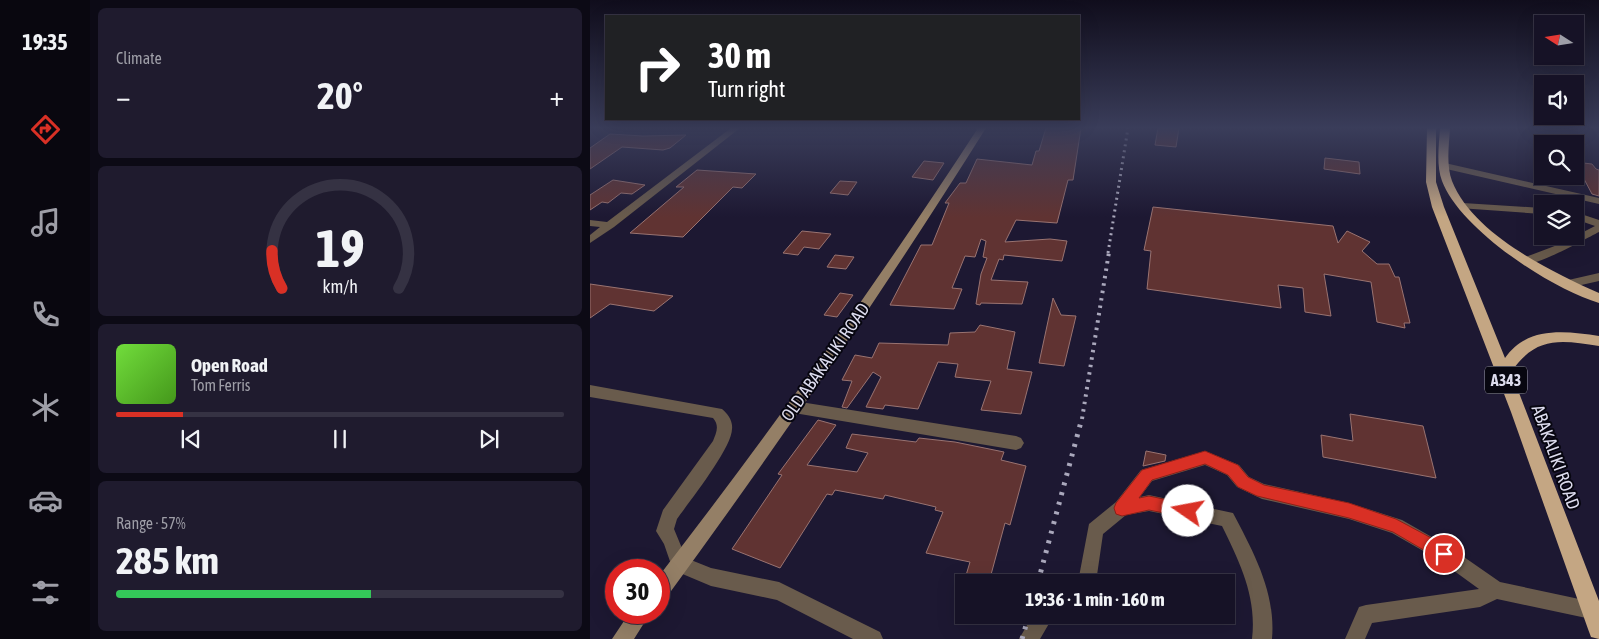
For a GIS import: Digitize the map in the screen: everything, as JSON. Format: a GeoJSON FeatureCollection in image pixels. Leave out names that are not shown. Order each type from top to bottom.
{"type":"FeatureCollection","features":[{"type":"Feature","properties":{"kind":"highway","name":"ABAKALIKI ROAD"},"geometry":{"type":"LineString","coordinates":[[1431,158],[1431,182],[1438,207],[1547,485],[1599,629]]}},
{"type":"Feature","properties":{"kind":"highway"},"geometry":{"type":"LineString","coordinates":[[1445,158],[1445,166],[1452,189],[1463,206],[1490,233],[1527,261],[1568,284],[1599,298]]}},
{"type":"Feature","properties":{"kind":"highway","name":"A343"},"geometry":{"type":"LineString","coordinates":[[1503,372],[1513,354],[1531,341],[1561,337],[1599,341]]}},
{"type":"Feature","properties":{"kind":"main road","name":"OLD ABAKALIKI ROAD"},"geometry":{"type":"LineString","coordinates":[[670,576],[794,407],[926,216],[963,158]]}},
{"type":"Feature","properties":{"kind":"main road"},"geometry":{"type":"LineString","coordinates":[[622,639],[633,624]]}},
{"type":"Feature","properties":{"kind":"street"},"geometry":{"type":"LineString","coordinates":[[590,240],[697,158]]}},
{"type":"Feature","properties":{"kind":"street"},"geometry":{"type":"LineString","coordinates":[[1445,166],[1599,201]]}},
{"type":"Feature","properties":{"kind":"street"},"geometry":{"type":"LineString","coordinates":[[1463,206],[1534,210]]}},
{"type":"Feature","properties":{"kind":"street"},"geometry":{"type":"LineString","coordinates":[[1584,218],[1599,224]]}},
{"type":"Feature","properties":{"kind":"street"},"geometry":{"type":"LineString","coordinates":[[590,223],[610,225]]}},
{"type":"Feature","properties":{"kind":"street"},"geometry":{"type":"LineString","coordinates":[[1527,261],[1564,246],[1599,228]]}},
{"type":"Feature","properties":{"kind":"street"},"geometry":{"type":"LineString","coordinates":[[1568,284],[1598,277]]}},
{"type":"Feature","properties":{"kind":"street"},"geometry":{"type":"LineString","coordinates":[[590,391],[717,413],[723,419],[726,430],[719,445],[669,516],[665,531],[671,540],[679,564],[711,577],[779,591],[873,639]]}},
{"type":"Feature","properties":{"kind":"street"},"geometry":{"type":"LineString","coordinates":[[794,407],[1016,443]]}},
{"type":"Feature","properties":{"kind":"street"},"geometry":{"type":"LineString","coordinates":[[1088,574],[1095,530],[1122,508],[1148,475],[1205,458],[1233,470],[1243,482],[1262,491],[1349,511],[1396,526],[1444,554],[1496,590],[1591,610]]}},
{"type":"Feature","properties":{"kind":"street"},"geometry":{"type":"LineString","coordinates":[[1122,508],[1149,503],[1227,519],[1242,550],[1263,606],[1265,625],[1262,639]]}},
{"type":"Feature","properties":{"kind":"street"},"geometry":{"type":"LineString","coordinates":[[1355,639],[1366,614],[1480,598],[1496,590]]}},
{"type":"Feature","properties":{"kind":"street"},"geometry":{"type":"LineString","coordinates":[[1029,639],[1037,624]]}},
{"type":"Feature","properties":{"kind":"building"},"geometry":{"type":"Polygon","coordinates":[[[590,158],[606,158],[590,169],[590,158]]]}},
{"type":"Feature","properties":{"kind":"building"},"geometry":{"type":"Polygon","coordinates":[[[1034,158],[1076,158],[1073,180],[1068,180],[1057,223],[1016,220],[1005,242],[1050,239],[1067,241],[1062,261],[1004,255],[1003,260],[999,259],[991,280],[1028,282],[1022,304],[976,304],[981,274],[987,258],[983,257],[986,241],[981,239],[975,257],[965,256],[952,288],[962,289],[954,309],[890,305],[921,245],[932,245],[949,203],[945,203],[960,183],[966,183],[977,159],[1032,165],[1034,158]]]}},
{"type":"Feature","properties":{"kind":"building"},"geometry":{"type":"Polygon","coordinates":[[[1325,158],[1359,162],[1360,174],[1324,169],[1325,158]]]}},
{"type":"Feature","properties":{"kind":"building"},"geometry":{"type":"Polygon","coordinates":[[[924,161],[944,163],[933,180],[912,177],[924,161]]]}},
{"type":"Feature","properties":{"kind":"building"},"geometry":{"type":"Polygon","coordinates":[[[1584,163],[1592,164],[1599,170],[1599,196],[1592,194],[1584,179],[1584,163]]]}},
{"type":"Feature","properties":{"kind":"building"},"geometry":{"type":"Polygon","coordinates":[[[697,170],[756,174],[742,188],[733,187],[683,237],[630,233],[684,187],[676,187],[697,170]]]}},
{"type":"Feature","properties":{"kind":"building"},"geometry":{"type":"Polygon","coordinates":[[[613,180],[645,185],[632,194],[621,193],[608,203],[602,202],[590,210],[590,195],[613,180]]]}},
{"type":"Feature","properties":{"kind":"building"},"geometry":{"type":"Polygon","coordinates":[[[840,181],[857,182],[848,195],[830,193],[840,181]]]}},
{"type":"Feature","properties":{"kind":"building"},"geometry":{"type":"Polygon","coordinates":[[[1153,207],[1333,226],[1338,243],[1347,231],[1370,242],[1362,251],[1377,264],[1389,264],[1395,277],[1399,277],[1410,323],[1404,323],[1405,328],[1377,322],[1371,282],[1324,274],[1331,316],[1305,312],[1303,288],[1278,285],[1281,308],[1147,289],[1151,251],[1144,250],[1153,207]]]}},
{"type":"Feature","properties":{"kind":"building"},"geometry":{"type":"Polygon","coordinates":[[[802,231],[831,234],[819,249],[804,247],[798,255],[783,253],[802,231]]]}},
{"type":"Feature","properties":{"kind":"building"},"geometry":{"type":"Polygon","coordinates":[[[835,255],[854,257],[846,269],[827,267],[835,255]]]}},
{"type":"Feature","properties":{"kind":"building"},"geometry":{"type":"Polygon","coordinates":[[[590,284],[673,296],[654,311],[610,304],[590,318],[590,284]]]}},
{"type":"Feature","properties":{"kind":"building"},"geometry":{"type":"Polygon","coordinates":[[[840,293],[853,295],[837,317],[824,315],[840,293]]]}},
{"type":"Feature","properties":{"kind":"building"},"geometry":{"type":"Polygon","coordinates":[[[1053,298],[1061,315],[1076,316],[1064,366],[1039,363],[1053,298]]]}},
{"type":"Feature","properties":{"kind":"building"},"geometry":{"type":"Polygon","coordinates":[[[980,325],[1015,332],[1007,369],[1032,372],[1021,414],[981,410],[991,381],[955,377],[958,364],[938,362],[918,409],[885,405],[883,409],[866,407],[881,377],[873,372],[847,408],[842,407],[852,381],[842,380],[855,355],[872,358],[879,343],[948,345],[950,333],[975,332],[980,325]]]}},
{"type":"Feature","properties":{"kind":"building"},"geometry":{"type":"Polygon","coordinates":[[[1350,414],[1423,426],[1436,478],[1323,457],[1321,435],[1353,441],[1350,414]]]}},
{"type":"Feature","properties":{"kind":"building"},"geometry":{"type":"Polygon","coordinates":[[[818,420],[836,425],[807,465],[857,472],[868,453],[846,448],[852,434],[916,442],[919,438],[955,442],[1004,452],[1001,460],[1026,466],[1010,525],[1005,523],[991,574],[966,574],[970,562],[926,553],[943,512],[935,510],[936,507],[885,495],[883,499],[835,490],[832,495],[827,494],[780,568],[732,549],[782,475],[778,474],[818,420]]]}},
{"type":"Feature","properties":{"kind":"building"},"geometry":{"type":"Polygon","coordinates":[[[1146,451],[1166,455],[1165,461],[1143,466],[1146,451]]]}},
{"type":"Feature","properties":{"kind":"railway"},"geometry":{"type":"LineString","coordinates":[[1108,253],[1123,158]]}},
{"type":"Feature","properties":{"kind":"railway"},"geometry":{"type":"LineString","coordinates":[[1082,419],[1109,252]]}},
{"type":"Feature","properties":{"kind":"railway"},"geometry":{"type":"LineString","coordinates":[[1040,574],[1082,418]]}},
{"type":"Feature","properties":{"kind":"railway"},"geometry":{"type":"LineString","coordinates":[[1022,639],[1026,624]]}},
{"type":"Feature","properties":{"kind":"route"},"geometry":{"type":"LineString","coordinates":[[1188,511],[1149,503],[1122,508],[1148,475],[1205,458],[1233,470],[1243,482],[1262,491],[1349,511],[1396,526],[1444,554]]}}]}
